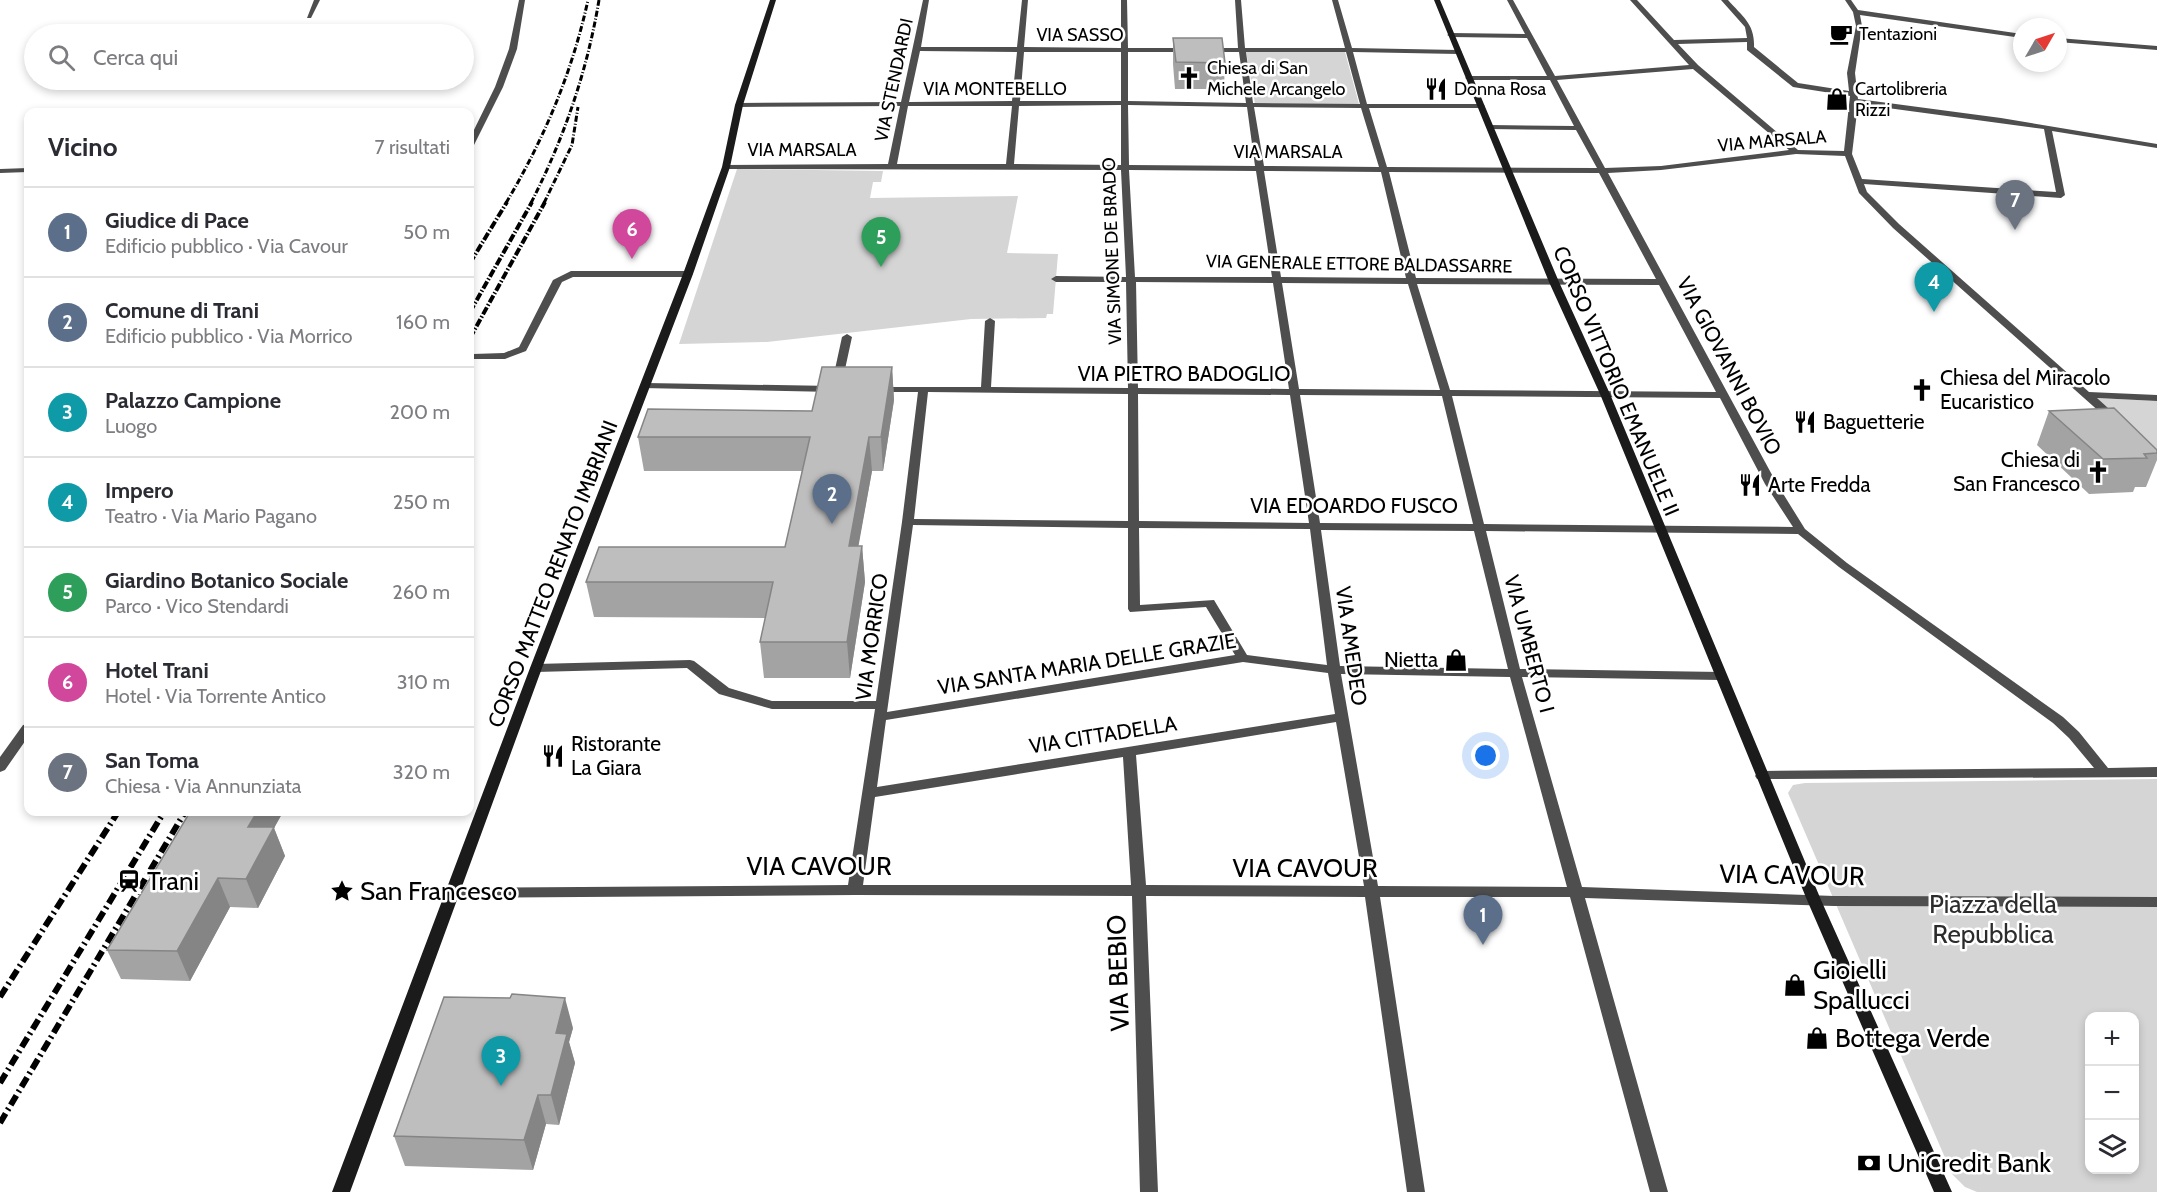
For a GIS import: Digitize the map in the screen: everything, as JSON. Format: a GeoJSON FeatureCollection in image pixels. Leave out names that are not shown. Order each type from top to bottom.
{"type":"FeatureCollection","features":[{"type":"Feature","properties":{"kind":"street"},"geometry":{"type":"LineString","coordinates":[[309,17],[317,0]]}},
{"type":"Feature","properties":{"kind":"street"},"geometry":{"type":"LineString","coordinates":[[474,137],[499,87],[513,49],[522,0]]}},
{"type":"Feature","properties":{"kind":"street","name":"CORSO MATTEO RENATO IMBRIANI"},"geometry":{"type":"LineString","coordinates":[[341,1192],[536,668],[688,274],[726,167],[739,105],[773,0]]}},
{"type":"Feature","properties":{"kind":"street","name":"VIA STENDARDI"},"geometry":{"type":"LineString","coordinates":[[892,166],[902,105],[918,49],[926,0]]}},
{"type":"Feature","properties":{"kind":"street"},"geometry":{"type":"LineString","coordinates":[[1010,166],[1025,0]]}},
{"type":"Feature","properties":{"kind":"street","name":"VIA SIMONE DE BRADO"},"geometry":{"type":"LineString","coordinates":[[1124,0],[1125,167],[1131,279],[1133,393],[1134,609],[1210,603],[1243,658]]}},
{"type":"Feature","properties":{"kind":"street"},"geometry":{"type":"LineString","coordinates":[[1238,0],[1242,50]]}},
{"type":"Feature","properties":{"kind":"street"},"geometry":{"type":"LineString","coordinates":[[1335,0],[1349,50],[1458,52]]}},
{"type":"Feature","properties":{"kind":"street","name":"CORSO VITTORIO EMANUELE II"},"geometry":{"type":"LineString","coordinates":[[1437,0],[1510,171],[1554,282],[1605,394],[1762,776]]}},
{"type":"Feature","properties":{"kind":"street","name":"VIA GIOVANNI BOVIO"},"geometry":{"type":"LineString","coordinates":[[1510,0],[1722,395],[1771,484],[1801,531],[1844,565],[2058,720],[2074,735],[2105,773]]}},
{"type":"Feature","properties":{"kind":"street"},"geometry":{"type":"LineString","coordinates":[[1633,0],[1695,67],[1796,152]]}},
{"type":"Feature","properties":{"kind":"street"},"geometry":{"type":"LineString","coordinates":[[1724,0],[1748,26],[1750,48],[1796,86],[2157,146]]}},
{"type":"Feature","properties":{"kind":"street"},"geometry":{"type":"LineString","coordinates":[[1848,0],[1856,12],[1859,26],[1851,73],[1854,97],[1848,154],[1863,193],[1896,226],[2123,427]]}},
{"type":"Feature","properties":{"kind":"street"},"geometry":{"type":"LineString","coordinates":[[1856,12],[2013,35]]}},
{"type":"Feature","properties":{"kind":"street"},"geometry":{"type":"LineString","coordinates":[[1451,35],[1529,36]]}},
{"type":"Feature","properties":{"kind":"street"},"geometry":{"type":"LineString","coordinates":[[1671,42],[1751,40]]}},
{"type":"Feature","properties":{"kind":"street"},"geometry":{"type":"LineString","coordinates":[[2067,41],[2157,48]]}},
{"type":"Feature","properties":{"kind":"street","name":"VIA SASSO"},"geometry":{"type":"LineString","coordinates":[[918,49],[1349,50]]}},
{"type":"Feature","properties":{"kind":"street","name":"VIA AMEDEO"},"geometry":{"type":"LineString","coordinates":[[1242,50],[1262,168],[1334,670],[1372,892],[1416,1192]]}},
{"type":"Feature","properties":{"kind":"street","name":"VIA UMBERTO I"},"geometry":{"type":"LineString","coordinates":[[1349,50],[1384,169],[1412,282],[1446,392],[1515,673],[1659,1192]]}},
{"type":"Feature","properties":{"kind":"street"},"geometry":{"type":"LineString","coordinates":[[1469,78],[1553,78],[1695,67]]}},
{"type":"Feature","properties":{"kind":"street","name":"VIA MONTEBELLO"},"geometry":{"type":"LineString","coordinates":[[739,105],[1124,103],[1364,106]]}},
{"type":"Feature","properties":{"kind":"street"},"geometry":{"type":"LineString","coordinates":[[1364,106],[1481,106]]}},
{"type":"Feature","properties":{"kind":"street"},"geometry":{"type":"LineString","coordinates":[[1490,127],[1580,128]]}},
{"type":"Feature","properties":{"kind":"street"},"geometry":{"type":"LineString","coordinates":[[1857,181],[2061,195],[2047,127]]}},
{"type":"Feature","properties":{"kind":"street","name":"VIA MARSALA"},"geometry":{"type":"LineString","coordinates":[[726,167],[1010,166],[1602,171],[1661,168],[1796,152],[1848,154]]}},
{"type":"Feature","properties":{"kind":"street"},"geometry":{"type":"LineString","coordinates":[[0,171],[24,170]]}},
{"type":"Feature","properties":{"kind":"street"},"geometry":{"type":"LineString","coordinates":[[474,357],[505,356],[523,349],[558,280],[563,276],[571,274],[688,274]]}},
{"type":"Feature","properties":{"kind":"street","name":"VIA GENERALE ETTORE BALDASSARRE"},"geometry":{"type":"LineString","coordinates":[[1056,279],[1662,282]]}},
{"type":"Feature","properties":{"kind":"street"},"geometry":{"type":"LineString","coordinates":[[986,391],[990,321]]}},
{"type":"Feature","properties":{"kind":"street"},"geometry":{"type":"LineString","coordinates":[[646,386],[841,389],[847,337]]}},
{"type":"Feature","properties":{"kind":"street","name":"VIA PIETRO BADOGLIO"},"geometry":{"type":"LineString","coordinates":[[868,389],[1133,393],[1446,392],[1722,395]]}},
{"type":"Feature","properties":{"kind":"street","name":"VIA MORRICO"},"geometry":{"type":"LineString","coordinates":[[855,890],[908,522],[923,390]]}},
{"type":"Feature","properties":{"kind":"street"},"geometry":{"type":"LineString","coordinates":[[2089,395],[2157,398]]}},
{"type":"Feature","properties":{"kind":"street","name":"VIA EDOARDO FUSCO"},"geometry":{"type":"LineString","coordinates":[[908,522],[1801,531]]}},
{"type":"Feature","properties":{"kind":"street","name":"VIA SANTA MARIA DELLE GRAZIE"},"geometry":{"type":"LineString","coordinates":[[536,668],[690,664],[724,690],[772,705],[882,711],[1243,658],[1334,670],[1721,676]]}},
{"type":"Feature","properties":{"kind":"street","name":"VIA CITTADELLA"},"geometry":{"type":"LineString","coordinates":[[870,793],[1342,717]]}},
{"type":"Feature","properties":{"kind":"street"},"geometry":{"type":"LineString","coordinates":[[0,767],[24,734]]}},
{"type":"Feature","properties":{"kind":"street","name":"VIA BEBIO"},"geometry":{"type":"LineString","coordinates":[[1129,752],[1139,892],[1149,1192]]}},
{"type":"Feature","properties":{"kind":"street"},"geometry":{"type":"LineString","coordinates":[[1943,1192],[1762,776],[2157,772]]}},
{"type":"Feature","properties":{"kind":"street","name":"VIA CAVOUR"},"geometry":{"type":"LineString","coordinates":[[453,893],[855,890],[1577,892],[1814,900],[2157,902]]}},
{"type":"Feature","properties":{"kind":"green space"},"geometry":{"type":"Polygon","coordinates":[[[1246,51],[1345,52],[1359,104],[1255,104],[1246,51]]]}},
{"type":"Feature","properties":{"kind":"green space"},"geometry":{"type":"Polygon","coordinates":[[[737,169],[883,171],[881,182],[873,182],[870,198],[1018,196],[1007,253],[1058,254],[1053,314],[1047,314],[1046,318],[971,319],[767,342],[679,344],[737,169]]]}},
{"type":"Feature","properties":{"kind":"green space"},"geometry":{"type":"Polygon","coordinates":[[[2095,398],[2157,401],[2157,457],[2095,398]]]}},
{"type":"Feature","properties":{"kind":"green space","name":"Piazza della Repubblica"},"geometry":{"type":"Polygon","coordinates":[[[2157,779],[2157,1192],[1977,1192],[1965,1187],[1952,1174],[1788,793],[1793,785],[1805,783],[2157,779]]]}},
{"type":"Feature","properties":{"kind":"building"},"geometry":{"type":"Polygon","coordinates":[[[1173,38],[1222,38],[1225,63],[1176,62],[1173,38]]]}},
{"type":"Feature","properties":{"kind":"building"},"geometry":{"type":"Polygon","coordinates":[[[822,367],[892,367],[881,437],[869,437],[849,546],[862,546],[847,642],[760,642],[773,582],[586,582],[599,547],[785,547],[810,437],[638,437],[648,409],[812,411],[822,367]]]}},
{"type":"Feature","properties":{"kind":"building"},"geometry":{"type":"Polygon","coordinates":[[[2114,408],[2157,450],[2157,453],[2144,454],[2147,458],[2103,459],[2049,411],[2114,408]]]}},
{"type":"Feature","properties":{"kind":"building"},"geometry":{"type":"Polygon","coordinates":[[[188,816],[255,816],[248,827],[274,827],[246,879],[218,878],[177,951],[107,950],[188,816]]]}},
{"type":"Feature","properties":{"kind":"building"},"geometry":{"type":"Polygon","coordinates":[[[512,994],[565,998],[556,1033],[567,1034],[551,1095],[538,1095],[524,1140],[394,1136],[444,997],[510,998],[512,994]]]}},
{"type":"Feature","properties":{"kind":"railway"},"geometry":{"type":"LineString","coordinates":[[506,203],[533,155],[555,105],[574,54],[588,0]]}},
{"type":"Feature","properties":{"kind":"railway"},"geometry":{"type":"LineString","coordinates":[[531,203],[554,154],[573,104],[588,53],[599,0]]}},
{"type":"Feature","properties":{"kind":"railway"},"geometry":{"type":"LineString","coordinates":[[544,203],[572,145],[578,107]]}},
{"type":"Feature","properties":{"kind":"railway"},"geometry":{"type":"LineString","coordinates":[[474,256],[507,202]]}},
{"type":"Feature","properties":{"kind":"railway"},"geometry":{"type":"LineString","coordinates":[[474,305],[532,202]]}},
{"type":"Feature","properties":{"kind":"railway"},"geometry":{"type":"LineString","coordinates":[[474,331],[545,202]]}},
{"type":"Feature","properties":{"kind":"railway"},"geometry":{"type":"LineString","coordinates":[[0,997],[115,816]]}},
{"type":"Feature","properties":{"kind":"railway"},"geometry":{"type":"LineString","coordinates":[[0,1083],[162,816]]}},
{"type":"Feature","properties":{"kind":"railway"},"geometry":{"type":"LineString","coordinates":[[0,1123],[183,816]]}},
{"type":"Feature","properties":{"kind":"place","name":"Tentazioni"},"geometry":{"type":"Point","coordinates":[1841,34]}},
{"type":"Feature","properties":{"kind":"place","name":"Chiesa di San Michele Arcangelo"},"geometry":{"type":"Point","coordinates":[1189,78]}},
{"type":"Feature","properties":{"kind":"place","name":"Donna Rosa"},"geometry":{"type":"Point","coordinates":[1436,89]}},
{"type":"Feature","properties":{"kind":"place","name":"Cartolibreria Rizzi"},"geometry":{"type":"Point","coordinates":[1837,99]}},
{"type":"Feature","properties":{"kind":"place","name":"San Toma"},"geometry":{"type":"Point","coordinates":[2015,230]}},
{"type":"Feature","properties":{"kind":"place","name":"Hotel Trani"},"geometry":{"type":"Point","coordinates":[632,259]}},
{"type":"Feature","properties":{"kind":"place","name":"Giardino Botanico Sociale"},"geometry":{"type":"Point","coordinates":[881,267]}},
{"type":"Feature","properties":{"kind":"place","name":"Impero"},"geometry":{"type":"Point","coordinates":[1934,312]}},
{"type":"Feature","properties":{"kind":"place","name":"Chiesa del Miracolo Eucaristico"},"geometry":{"type":"Point","coordinates":[1922,390]}},
{"type":"Feature","properties":{"kind":"place","name":"Baguetterie"},"geometry":{"type":"Point","coordinates":[1805,422]}},
{"type":"Feature","properties":{"kind":"place","name":"Chiesa di San Francesco"},"geometry":{"type":"Point","coordinates":[2098,472]}},
{"type":"Feature","properties":{"kind":"place","name":"Arte Fredda"},"geometry":{"type":"Point","coordinates":[1750,485]}},
{"type":"Feature","properties":{"kind":"place","name":"Comune di Trani"},"geometry":{"type":"Point","coordinates":[832,524]}},
{"type":"Feature","properties":{"kind":"place","name":"Nietta"},"geometry":{"type":"Point","coordinates":[1456,660]}},
{"type":"Feature","properties":{"kind":"place","name":"Ristorante La Giara"},"geometry":{"type":"Point","coordinates":[553,756]}},
{"type":"Feature","properties":{"kind":"place","name":"Trani"},"geometry":{"type":"Point","coordinates":[129,881]}},
{"type":"Feature","properties":{"kind":"place","name":"San Francesco"},"geometry":{"type":"Point","coordinates":[342,891]}},
{"type":"Feature","properties":{"kind":"place","name":"Giudice di Pace"},"geometry":{"type":"Point","coordinates":[1483,945]}},
{"type":"Feature","properties":{"kind":"place","name":"Gioielli Spallucci"},"geometry":{"type":"Point","coordinates":[1795,985]}},
{"type":"Feature","properties":{"kind":"place","name":"Bottega Verde"},"geometry":{"type":"Point","coordinates":[1817,1038]}},
{"type":"Feature","properties":{"kind":"place","name":"Palazzo Campione"},"geometry":{"type":"Point","coordinates":[501,1086]}},
{"type":"Feature","properties":{"kind":"place","name":"UniCredit Bank"},"geometry":{"type":"Point","coordinates":[1869,1163]}}]}
